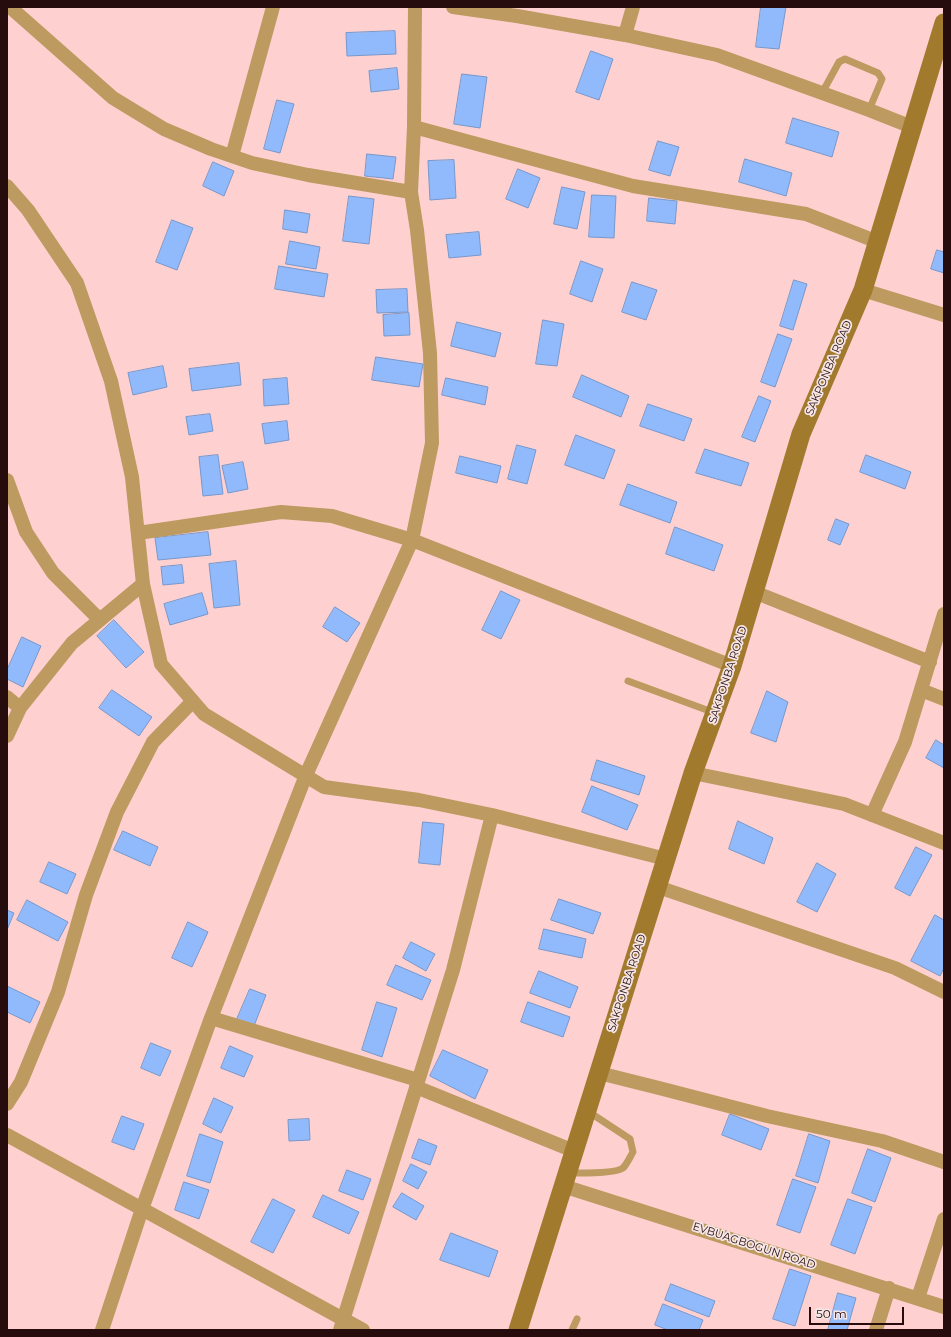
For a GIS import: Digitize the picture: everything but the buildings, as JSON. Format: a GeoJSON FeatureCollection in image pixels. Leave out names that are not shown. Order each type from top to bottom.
{"type":"FeatureCollection","features":[{"type":"Feature","properties":{"kind":"main road","name":"SAKPONBA ROAD"},"geometry":{"type":"LineString","coordinates":[[518,1330],[666,859],[694,773],[732,666],[801,434],[863,290],[944,23]]}},
{"type":"Feature","properties":{"kind":"street"},"geometry":{"type":"LineString","coordinates":[[10,7],[113,98],[164,129],[252,163],[308,175],[411,192]]}},
{"type":"Feature","properties":{"kind":"street"},"geometry":{"type":"LineString","coordinates":[[232,156],[273,7]]}},
{"type":"Feature","properties":{"kind":"street"},"geometry":{"type":"LineString","coordinates":[[102,1330],[142,1209],[211,1018],[306,775],[412,540],[432,444],[430,353],[417,230],[411,192],[414,127],[415,7]]}},
{"type":"Feature","properties":{"kind":"street"},"geometry":{"type":"LineString","coordinates":[[453,7],[518,16],[625,35],[717,55],[912,127]]}},
{"type":"Feature","properties":{"kind":"street"},"geometry":{"type":"LineString","coordinates":[[625,35],[633,7]]}},
{"type":"Feature","properties":{"kind":"street"},"geometry":{"type":"LineString","coordinates":[[414,127],[633,186],[806,214],[878,242]]}},
{"type":"Feature","properties":{"kind":"street"},"geometry":{"type":"LineString","coordinates":[[7,186],[28,210],[77,283],[111,381],[132,477],[143,584],[161,664],[204,714],[324,787],[419,800],[492,815],[666,859]]}},
{"type":"Feature","properties":{"kind":"street"},"geometry":{"type":"LineString","coordinates":[[863,290],[944,314]]}},
{"type":"Feature","properties":{"kind":"street"},"geometry":{"type":"LineString","coordinates":[[7,480],[26,532],[53,573],[100,620]]}},
{"type":"Feature","properties":{"kind":"street"},"geometry":{"type":"LineString","coordinates":[[138,532],[281,512],[332,516],[412,540],[732,666]]}},
{"type":"Feature","properties":{"kind":"street"},"geometry":{"type":"LineString","coordinates":[[7,736],[20,708],[72,643],[143,584]]}},
{"type":"Feature","properties":{"kind":"street"},"geometry":{"type":"LineString","coordinates":[[754,592],[930,662]]}},
{"type":"Feature","properties":{"kind":"street"},"geometry":{"type":"LineString","coordinates":[[872,815],[904,742],[944,614]]}},
{"type":"Feature","properties":{"kind":"street"},"geometry":{"type":"LineString","coordinates":[[921,690],[944,699]]}},
{"type":"Feature","properties":{"kind":"street"},"geometry":{"type":"LineString","coordinates":[[7,697],[20,708]]}},
{"type":"Feature","properties":{"kind":"street"},"geometry":{"type":"LineString","coordinates":[[7,1104],[20,1082],[58,992],[86,895],[117,812],[153,742],[193,701]]}},
{"type":"Feature","properties":{"kind":"street"},"geometry":{"type":"LineString","coordinates":[[694,773],[844,804],[944,843]]}},
{"type":"Feature","properties":{"kind":"street"},"geometry":{"type":"LineString","coordinates":[[341,1324],[453,970],[492,815]]}},
{"type":"Feature","properties":{"kind":"street"},"geometry":{"type":"LineString","coordinates":[[658,887],[895,968],[944,992]]}},
{"type":"Feature","properties":{"kind":"street"},"geometry":{"type":"LineString","coordinates":[[211,1018],[417,1084],[574,1151]]}},
{"type":"Feature","properties":{"kind":"street"},"geometry":{"type":"LineString","coordinates":[[599,1073],[767,1116],[882,1141],[944,1162]]}},
{"type":"Feature","properties":{"kind":"street"},"geometry":{"type":"LineString","coordinates":[[7,1135],[142,1209],[341,1324],[363,1330]]}},
{"type":"Feature","properties":{"kind":"street","name":"EVBUAGBOGUN ROAD"},"geometry":{"type":"LineString","coordinates":[[565,1179],[944,1307]]}},
{"type":"Feature","properties":{"kind":"street"},"geometry":{"type":"LineString","coordinates":[[918,1298],[944,1219]]}},
{"type":"Feature","properties":{"kind":"street"},"geometry":{"type":"LineString","coordinates":[[876,1330],[889,1288]]}},
{"type":"Feature","properties":{"kind":"lane"},"geometry":{"type":"LineString","coordinates":[[822,93],[839,62],[845,59],[878,73],[881,76],[882,79],[869,110]]}},
{"type":"Feature","properties":{"kind":"lane"},"geometry":{"type":"LineString","coordinates":[[628,681],[715,713]]}},
{"type":"Feature","properties":{"kind":"lane"},"geometry":{"type":"LineString","coordinates":[[565,1179],[621,1169],[626,1164],[633,1152],[630,1139],[587,1111]]}},
{"type":"Feature","properties":{"kind":"lane"},"geometry":{"type":"LineString","coordinates":[[572,1330],[577,1319]]}}]}
